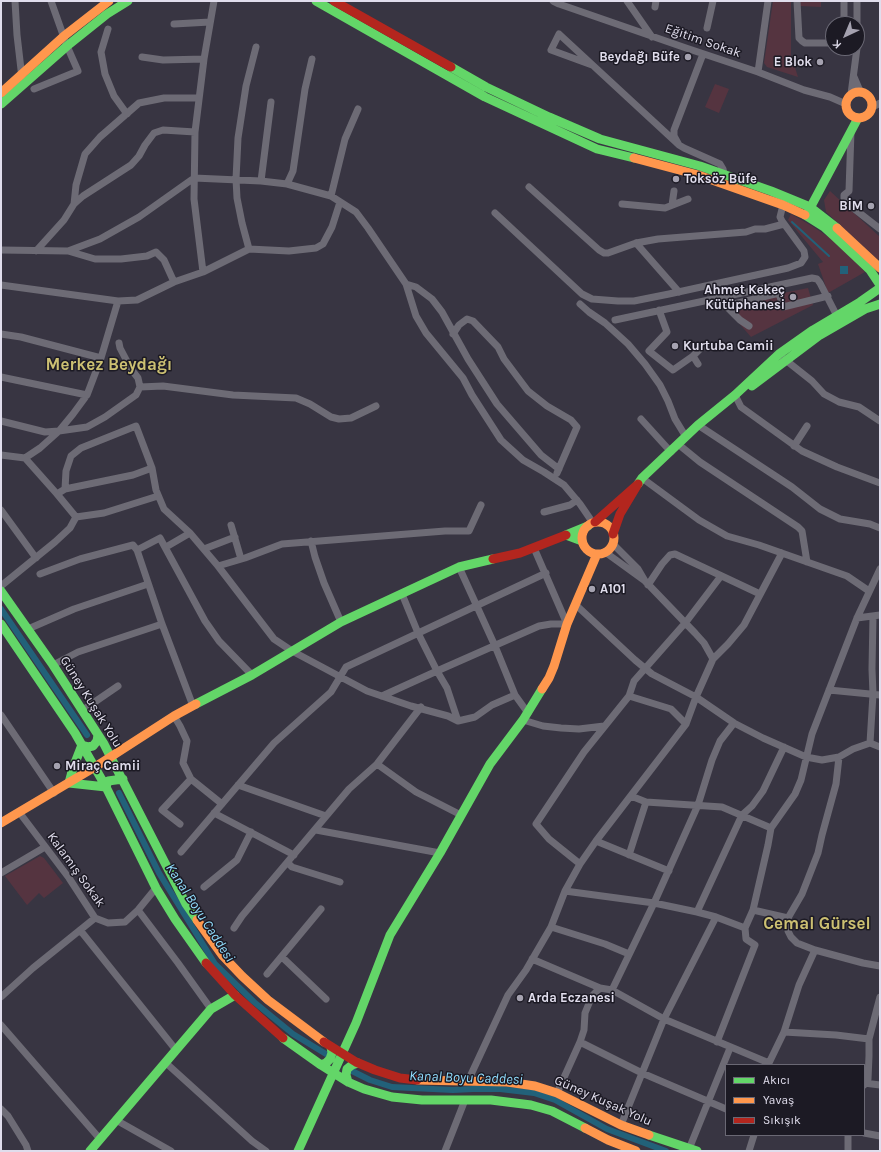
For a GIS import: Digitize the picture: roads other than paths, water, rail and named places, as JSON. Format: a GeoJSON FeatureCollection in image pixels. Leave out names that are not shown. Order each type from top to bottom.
{"type":"FeatureCollection","features":[{"type":"Feature","properties":{"kind":"main road"},"geometry":{"type":"LineString","coordinates":[[1,93],[64,36],[109,1]]}},
{"type":"Feature","properties":{"kind":"main road"},"geometry":{"type":"LineString","coordinates":[[1,104],[67,46],[107,14],[128,1]]}},
{"type":"Feature","properties":{"kind":"main road"},"geometry":{"type":"LineString","coordinates":[[316,1],[485,97],[571,138],[597,149],[698,175],[783,205],[808,211],[861,261],[880,285]]}},
{"type":"Feature","properties":{"kind":"main road"},"geometry":{"type":"LineString","coordinates":[[334,1],[486,87],[549,117],[600,139],[724,174],[831,222],[879,266]]}},
{"type":"Feature","properties":{"kind":"main road"},"geometry":{"type":"LineString","coordinates":[[866,94],[876,102],[872,110],[866,116],[854,117],[846,108],[851,97],[866,94]]}},
{"type":"Feature","properties":{"kind":"main road"},"geometry":{"type":"LineString","coordinates":[[808,211],[850,133],[854,117]]}},
{"type":"Feature","properties":{"kind":"main road"},"geometry":{"type":"LineString","coordinates":[[735,396],[750,388],[787,361],[860,302],[880,288]]}},
{"type":"Feature","properties":{"kind":"main road"},"geometry":{"type":"LineString","coordinates":[[601,553],[587,550],[582,541],[582,535],[698,425],[735,396],[779,354],[812,330],[880,304]]}},
{"type":"Feature","properties":{"kind":"main road"},"geometry":{"type":"LineString","coordinates":[[298,1151],[356,1023],[390,935],[440,853],[490,764],[525,717],[544,687],[554,666],[576,605],[601,553],[610,548],[613,544],[613,534],[620,514],[640,481]]}},
{"type":"Feature","properties":{"kind":"main road"},"geometry":{"type":"LineString","coordinates":[[1,823],[54,793],[174,716],[252,675],[341,622],[459,567],[520,553],[592,524],[603,523],[608,525],[613,534]]}},
{"type":"Feature","properties":{"kind":"main road"},"geometry":{"type":"LineString","coordinates":[[566,535],[582,541]]}},
{"type":"Feature","properties":{"kind":"main road","name":"Güney Kuşak Yolu"},"geometry":{"type":"LineString","coordinates":[[1,591],[53,665],[98,735],[123,779],[186,904],[212,944],[242,976],[268,1000],[306,1030],[342,1054],[375,1070],[400,1078],[428,1082],[506,1082],[535,1086],[557,1093],[621,1125],[693,1150]]}},
{"type":"Feature","properties":{"kind":"main road"},"geometry":{"type":"LineString","coordinates":[[2,628],[64,715],[95,767],[156,888],[206,964],[235,995],[279,1035],[321,1065],[348,1082],[364,1089],[392,1097],[422,1100],[491,1100],[540,1107],[558,1114],[608,1140],[636,1151]]}},
{"type":"Feature","properties":{"kind":"main road"},"geometry":{"type":"LineString","coordinates":[[82,745],[88,747],[93,746],[97,741],[98,735]]}},
{"type":"Feature","properties":{"kind":"main road"},"geometry":{"type":"LineString","coordinates":[[69,783],[82,745]]}},
{"type":"Feature","properties":{"kind":"main road"},"geometry":{"type":"LineString","coordinates":[[106,788],[108,781],[123,779]]}},
{"type":"Feature","properties":{"kind":"main road"},"geometry":{"type":"LineString","coordinates":[[69,783],[94,785],[106,788]]}},
{"type":"Feature","properties":{"kind":"main road"},"geometry":{"type":"LineString","coordinates":[[90,1151],[166,1063],[210,1009],[235,995]]}},
{"type":"Feature","properties":{"kind":"main road"},"geometry":{"type":"LineString","coordinates":[[321,1065],[330,1059],[332,1053],[331,1046]]}},
{"type":"Feature","properties":{"kind":"main road"},"geometry":{"type":"LineString","coordinates":[[348,1082],[346,1075],[347,1069],[358,1063]]}},
{"type":"Feature","properties":{"kind":"street"},"geometry":{"type":"LineString","coordinates":[[15,1],[21,75],[24,85]]}},
{"type":"Feature","properties":{"kind":"street"},"geometry":{"type":"LineString","coordinates":[[34,89],[78,71],[67,46],[51,1]]}},
{"type":"Feature","properties":{"kind":"street"},"geometry":{"type":"LineString","coordinates":[[203,272],[194,199],[195,132],[198,98],[214,1]]}},
{"type":"Feature","properties":{"kind":"street","name":"Eğitim Sokak"},"geometry":{"type":"LineString","coordinates":[[553,1],[652,37],[758,72],[804,90],[830,97],[851,97]]}},
{"type":"Feature","properties":{"kind":"street"},"geometry":{"type":"LineString","coordinates":[[627,1],[652,37]]}},
{"type":"Feature","properties":{"kind":"street"},"geometry":{"type":"LineString","coordinates":[[707,28],[713,1]]}},
{"type":"Feature","properties":{"kind":"street"},"geometry":{"type":"LineString","coordinates":[[758,72],[768,1]]}},
{"type":"Feature","properties":{"kind":"street"},"geometry":{"type":"LineString","coordinates":[[797,1],[799,38],[805,43],[825,43]]}},
{"type":"Feature","properties":{"kind":"street"},"geometry":{"type":"LineString","coordinates":[[844,1],[844,16]]}},
{"type":"Feature","properties":{"kind":"street"},"geometry":{"type":"LineString","coordinates":[[857,1],[857,16]]}},
{"type":"Feature","properties":{"kind":"street"},"geometry":{"type":"LineString","coordinates":[[174,24],[210,22]]}},
{"type":"Feature","properties":{"kind":"street"},"geometry":{"type":"LineString","coordinates":[[108,29],[101,52],[105,74],[114,96],[127,114]]}},
{"type":"Feature","properties":{"kind":"street"},"geometry":{"type":"LineString","coordinates":[[592,65],[551,50],[559,34],[679,145],[720,164],[724,174]]}},
{"type":"Feature","properties":{"kind":"street"},"geometry":{"type":"LineString","coordinates":[[249,249],[238,204],[236,179],[238,138],[246,86],[256,47]]}},
{"type":"Feature","properties":{"kind":"street"},"geometry":{"type":"LineString","coordinates":[[679,145],[676,140],[674,130],[703,54]]}},
{"type":"Feature","properties":{"kind":"street"},"geometry":{"type":"LineString","coordinates":[[851,97],[856,56]]}},
{"type":"Feature","properties":{"kind":"street"},"geometry":{"type":"LineString","coordinates":[[142,57],[163,60],[204,59]]}},
{"type":"Feature","properties":{"kind":"street"},"geometry":{"type":"LineString","coordinates":[[287,184],[293,171],[305,90],[312,59]]}},
{"type":"Feature","properties":{"kind":"street"},"geometry":{"type":"LineString","coordinates":[[74,204],[76,185],[85,154],[100,137],[138,103],[164,98],[198,98]]}},
{"type":"Feature","properties":{"kind":"street"},"geometry":{"type":"LineString","coordinates":[[261,180],[271,102]]}},
{"type":"Feature","properties":{"kind":"street"},"geometry":{"type":"LineString","coordinates":[[331,196],[345,140],[358,109]]}},
{"type":"Feature","properties":{"kind":"street"},"geometry":{"type":"LineString","coordinates":[[36,251],[64,220],[74,204],[83,196],[131,165],[139,156],[154,133],[163,130],[195,132]]}},
{"type":"Feature","properties":{"kind":"street"},"geometry":{"type":"LineString","coordinates":[[850,133],[849,191],[844,194],[845,201],[880,229]]}},
{"type":"Feature","properties":{"kind":"street"},"geometry":{"type":"LineString","coordinates":[[68,251],[100,239],[139,217],[194,178],[261,180],[287,184],[331,196],[356,212],[406,284],[416,316],[426,333],[463,378],[472,395],[501,440],[523,460],[564,485],[577,500],[592,524]]}},
{"type":"Feature","properties":{"kind":"street"},"geometry":{"type":"LineString","coordinates":[[529,187],[602,252],[608,253],[636,243],[658,239],[746,232],[784,224]]}},
{"type":"Feature","properties":{"kind":"street"},"geometry":{"type":"LineString","coordinates":[[672,206],[674,191]]}},
{"type":"Feature","properties":{"kind":"street"},"geometry":{"type":"LineString","coordinates":[[622,204],[665,208],[688,199]]}},
{"type":"Feature","properties":{"kind":"street"},"geometry":{"type":"LineString","coordinates":[[1,285],[118,301],[137,300],[174,282],[203,272],[249,249],[290,252],[316,248],[323,244],[332,227],[340,202]]}},
{"type":"Feature","properties":{"kind":"street"},"geometry":{"type":"LineString","coordinates":[[495,213],[586,297],[601,300],[634,301],[788,268],[801,263],[804,257],[804,251],[780,217],[783,205]]}},
{"type":"Feature","properties":{"kind":"street"},"geometry":{"type":"LineString","coordinates":[[636,243],[679,292]]}},
{"type":"Feature","properties":{"kind":"street"},"geometry":{"type":"LineString","coordinates":[[1,250],[68,251],[96,259],[121,259],[147,256],[156,252],[164,260],[174,282]]}},
{"type":"Feature","properties":{"kind":"street"},"geometry":{"type":"LineString","coordinates":[[726,306],[815,279],[819,281],[828,296],[838,320]]}},
{"type":"Feature","properties":{"kind":"street"},"geometry":{"type":"LineString","coordinates":[[406,284],[416,287],[432,298],[442,312],[453,334],[497,404],[537,450],[559,469]]}},
{"type":"Feature","properties":{"kind":"street"},"geometry":{"type":"LineString","coordinates":[[778,289],[783,307],[828,296]]}},
{"type":"Feature","properties":{"kind":"street"},"geometry":{"type":"LineString","coordinates":[[615,320],[708,300],[778,289]]}},
{"type":"Feature","properties":{"kind":"street"},"geometry":{"type":"LineString","coordinates":[[708,300],[726,306],[740,320],[749,326]]}},
{"type":"Feature","properties":{"kind":"street"},"geometry":{"type":"LineString","coordinates":[[25,458],[48,442],[59,431],[87,395],[101,358],[118,301]]}},
{"type":"Feature","properties":{"kind":"street"},"geometry":{"type":"LineString","coordinates":[[580,304],[605,323],[628,344],[645,364],[660,385],[675,419],[686,437]]}},
{"type":"Feature","properties":{"kind":"street"},"geometry":{"type":"LineString","coordinates":[[659,310],[667,332],[649,351],[654,356],[673,370],[693,356],[701,348]]}},
{"type":"Feature","properties":{"kind":"street"},"geometry":{"type":"LineString","coordinates":[[453,334],[459,325],[467,318],[473,321],[498,347],[504,359],[528,392],[547,406],[571,420],[577,427],[554,479]]}},
{"type":"Feature","properties":{"kind":"street"},"geometry":{"type":"LineString","coordinates":[[1,334],[21,337],[101,358]]}},
{"type":"Feature","properties":{"kind":"street"},"geometry":{"type":"LineString","coordinates":[[1,421],[45,432],[87,427],[105,417],[136,395],[140,387],[138,378],[128,364],[119,343]]}},
{"type":"Feature","properties":{"kind":"street"},"geometry":{"type":"LineString","coordinates":[[779,354],[812,381],[824,394],[839,402],[859,407],[880,421]]}},
{"type":"Feature","properties":{"kind":"street"},"geometry":{"type":"LineString","coordinates":[[645,364],[654,356]]}},
{"type":"Feature","properties":{"kind":"street"},"geometry":{"type":"LineString","coordinates":[[693,356],[698,364]]}},
{"type":"Feature","properties":{"kind":"street"},"geometry":{"type":"LineString","coordinates":[[1,378],[87,395]]}},
{"type":"Feature","properties":{"kind":"street"},"geometry":{"type":"LineString","coordinates":[[140,387],[163,386],[233,395],[296,398],[310,404],[331,417],[339,419],[350,418],[376,406]]}},
{"type":"Feature","properties":{"kind":"street"},"geometry":{"type":"LineString","coordinates":[[735,396],[741,407],[802,451],[837,467],[880,483]]}},
{"type":"Feature","properties":{"kind":"street"},"geometry":{"type":"LineString","coordinates":[[641,419],[671,452]]}},
{"type":"Feature","properties":{"kind":"street"},"geometry":{"type":"LineString","coordinates":[[698,425],[792,487],[820,509],[840,519],[870,524],[880,528]]}},
{"type":"Feature","properties":{"kind":"street"},"geometry":{"type":"LineString","coordinates":[[65,489],[66,471],[71,456],[81,448],[136,426],[152,468],[158,496],[164,509],[190,533],[204,549],[274,639],[292,651],[339,677],[382,696],[411,706],[421,707],[458,721],[475,717],[492,705],[515,695]]}},
{"type":"Feature","properties":{"kind":"street"},"geometry":{"type":"LineString","coordinates":[[794,446],[807,426]]}},
{"type":"Feature","properties":{"kind":"street"},"geometry":{"type":"LineString","coordinates":[[678,444],[700,462],[802,530],[807,562]]}},
{"type":"Feature","properties":{"kind":"street"},"geometry":{"type":"LineString","coordinates":[[1,455],[25,458],[76,517]]}},
{"type":"Feature","properties":{"kind":"street"},"geometry":{"type":"LineString","coordinates":[[57,494],[65,489],[133,474],[152,468]]}},
{"type":"Feature","properties":{"kind":"street"},"geometry":{"type":"LineString","coordinates":[[640,481],[699,520],[727,536],[782,553],[847,576],[869,591]]}},
{"type":"Feature","properties":{"kind":"street"},"geometry":{"type":"LineString","coordinates":[[76,517],[104,513],[158,496]]}},
{"type":"Feature","properties":{"kind":"street"},"geometry":{"type":"LineString","coordinates":[[544,512],[570,505],[577,500]]}},
{"type":"Feature","properties":{"kind":"street"},"geometry":{"type":"LineString","coordinates":[[218,566],[282,544],[445,531],[470,531],[481,505]]}},
{"type":"Feature","properties":{"kind":"street"},"geometry":{"type":"LineString","coordinates":[[1,510],[36,558]]}},
{"type":"Feature","properties":{"kind":"street"},"geometry":{"type":"LineString","coordinates":[[1,586],[55,542],[70,528],[76,517]]}},
{"type":"Feature","properties":{"kind":"street"},"geometry":{"type":"LineString","coordinates":[[231,525],[241,559]]}},
{"type":"Feature","properties":{"kind":"street"},"geometry":{"type":"LineString","coordinates":[[166,547],[190,533]]}},
{"type":"Feature","properties":{"kind":"street"},"geometry":{"type":"LineString","coordinates":[[204,549],[234,537]]}},
{"type":"Feature","properties":{"kind":"street"},"geometry":{"type":"LineString","coordinates":[[137,550],[160,538],[205,621],[219,641],[252,675]]}},
{"type":"Feature","properties":{"kind":"street"},"geometry":{"type":"LineString","coordinates":[[311,541],[324,583],[341,622]]}},
{"type":"Feature","properties":{"kind":"street"},"geometry":{"type":"LineString","coordinates":[[613,544],[638,570],[647,583],[686,622],[704,643],[713,659]]}},
{"type":"Feature","properties":{"kind":"street"},"geometry":{"type":"LineString","coordinates":[[40,574],[80,560],[133,545],[137,550],[162,624],[193,706]]}},
{"type":"Feature","properties":{"kind":"street"},"geometry":{"type":"LineString","coordinates":[[382,696],[539,626],[568,624],[534,548]]}},
{"type":"Feature","properties":{"kind":"street"},"geometry":{"type":"LineString","coordinates":[[601,553],[647,583]]}},
{"type":"Feature","properties":{"kind":"street"},"geometry":{"type":"LineString","coordinates":[[468,1082],[508,995],[526,970],[551,927],[565,891],[580,864],[686,724],[713,659],[744,625],[782,553]]}},
{"type":"Feature","properties":{"kind":"street"},"geometry":{"type":"LineString","coordinates":[[647,583],[670,555],[675,554],[760,594]]}},
{"type":"Feature","properties":{"kind":"street"},"geometry":{"type":"LineString","coordinates":[[459,567],[525,717],[544,726],[561,728],[579,729],[604,726]]}},
{"type":"Feature","properties":{"kind":"street"},"geometry":{"type":"LineString","coordinates":[[717,1042],[755,945],[746,939],[745,928],[753,910],[771,828],[795,794],[801,780],[812,734],[828,690],[857,618],[880,569]]}},
{"type":"Feature","properties":{"kind":"street"},"geometry":{"type":"LineString","coordinates":[[181,852],[274,743],[330,692],[346,668],[546,573]]}},
{"type":"Feature","properties":{"kind":"street"},"geometry":{"type":"LineString","coordinates":[[580,864],[550,839],[536,824],[584,752],[629,696],[634,681],[686,622],[721,576]]}},
{"type":"Feature","properties":{"kind":"street"},"geometry":{"type":"LineString","coordinates":[[28,629],[74,609],[148,584]]}},
{"type":"Feature","properties":{"kind":"street"},"geometry":{"type":"LineString","coordinates":[[402,594],[418,633],[447,688],[458,721]]}},
{"type":"Feature","properties":{"kind":"street"},"geometry":{"type":"LineString","coordinates":[[576,605],[652,674],[696,697],[734,723],[784,747],[806,757],[822,760],[840,757],[870,743],[880,747]]}},
{"type":"Feature","properties":{"kind":"street"},"geometry":{"type":"LineString","coordinates":[[857,618],[876,615],[872,669],[876,695],[870,743]]}},
{"type":"Feature","properties":{"kind":"street"},"geometry":{"type":"LineString","coordinates":[[53,665],[78,652],[162,624]]}},
{"type":"Feature","properties":{"kind":"street"},"geometry":{"type":"LineString","coordinates":[[872,669],[880,669]]}},
{"type":"Feature","properties":{"kind":"street"},"geometry":{"type":"LineString","coordinates":[[83,710],[118,686]]}},
{"type":"Feature","properties":{"kind":"street"},"geometry":{"type":"LineString","coordinates":[[828,690],[876,695]]}},
{"type":"Feature","properties":{"kind":"street"},"geometry":{"type":"LineString","coordinates":[[629,696],[671,709],[686,724]]}},
{"type":"Feature","properties":{"kind":"street"},"geometry":{"type":"LineString","coordinates":[[234,928],[242,916],[349,789],[377,764],[421,707]]}},
{"type":"Feature","properties":{"kind":"street"},"geometry":{"type":"LineString","coordinates":[[1,715],[54,793]]}},
{"type":"Feature","properties":{"kind":"street"},"geometry":{"type":"LineString","coordinates":[[174,716],[187,741],[184,763],[191,779],[222,804]]}},
{"type":"Feature","properties":{"kind":"street"},"geometry":{"type":"LineString","coordinates":[[612,990],[669,871],[698,806],[712,760],[720,741],[734,723]]}},
{"type":"Feature","properties":{"kind":"street"},"geometry":{"type":"LineString","coordinates":[[697,912],[742,815],[752,806],[763,790],[784,747]]}},
{"type":"Feature","properties":{"kind":"street"},"geometry":{"type":"LineString","coordinates":[[840,757],[836,784],[818,853],[802,894],[788,918],[788,931],[797,943],[815,950],[880,966]]}},
{"type":"Feature","properties":{"kind":"street"},"geometry":{"type":"LineString","coordinates":[[377,764],[416,792],[461,815]]}},
{"type":"Feature","properties":{"kind":"street"},"geometry":{"type":"LineString","coordinates":[[180,824],[162,810],[191,779]]}},
{"type":"Feature","properties":{"kind":"street"},"geometry":{"type":"LineString","coordinates":[[238,785],[326,816]]}},
{"type":"Feature","properties":{"kind":"street"},"geometry":{"type":"LineString","coordinates":[[631,796],[646,802],[722,807],[771,828]]}},
{"type":"Feature","properties":{"kind":"street"},"geometry":{"type":"LineString","coordinates":[[630,855],[646,802]]}},
{"type":"Feature","properties":{"kind":"street","name":"Kalamış Sokak"},"geometry":{"type":"LineString","coordinates":[[19,812],[69,878],[95,918],[108,923],[125,922],[138,910],[156,888]]}},
{"type":"Feature","properties":{"kind":"street"},"geometry":{"type":"LineString","coordinates":[[214,813],[294,855]]}},
{"type":"Feature","properties":{"kind":"street"},"geometry":{"type":"LineString","coordinates":[[316,830],[440,853]]}},
{"type":"Feature","properties":{"kind":"street"},"geometry":{"type":"LineString","coordinates":[[204,887],[237,860],[251,832]]}},
{"type":"Feature","properties":{"kind":"street"},"geometry":{"type":"LineString","coordinates":[[596,841],[669,871]]}},
{"type":"Feature","properties":{"kind":"street"},"geometry":{"type":"LineString","coordinates":[[1,873],[45,847]]}},
{"type":"Feature","properties":{"kind":"street"},"geometry":{"type":"LineString","coordinates":[[288,863],[292,867],[340,882]]}},
{"type":"Feature","properties":{"kind":"street"},"geometry":{"type":"LineString","coordinates":[[565,891],[654,903],[716,917],[745,928]]}},
{"type":"Feature","properties":{"kind":"street"},"geometry":{"type":"LineString","coordinates":[[267,974],[321,909]]}},
{"type":"Feature","properties":{"kind":"street"},"geometry":{"type":"LineString","coordinates":[[138,910],[210,1009]]}},
{"type":"Feature","properties":{"kind":"street"},"geometry":{"type":"LineString","coordinates":[[753,910],[788,918]]}},
{"type":"Feature","properties":{"kind":"street"},"geometry":{"type":"LineString","coordinates":[[621,1125],[664,1019],[716,917]]}},
{"type":"Feature","properties":{"kind":"street"},"geometry":{"type":"LineString","coordinates":[[1,997],[33,968],[95,918]]}},
{"type":"Feature","properties":{"kind":"street"},"geometry":{"type":"LineString","coordinates":[[551,927],[605,944],[629,954]]}},
{"type":"Feature","properties":{"kind":"street"},"geometry":{"type":"LineString","coordinates":[[80,930],[176,1050]]}},
{"type":"Feature","properties":{"kind":"street"},"geometry":{"type":"LineString","coordinates":[[532,959],[600,988],[612,990],[664,1019],[769,1064],[784,1032],[799,985],[815,950]]}},
{"type":"Feature","properties":{"kind":"street"},"geometry":{"type":"LineString","coordinates":[[282,957],[326,999]]}},
{"type":"Feature","properties":{"kind":"street"},"geometry":{"type":"LineString","coordinates":[[557,1093],[580,1042],[584,1030],[585,1013],[592,996],[600,988]]}},
{"type":"Feature","properties":{"kind":"street"},"geometry":{"type":"LineString","coordinates":[[865,1082],[868,1078],[869,1039],[880,997]]}},
{"type":"Feature","properties":{"kind":"street"},"geometry":{"type":"LineString","coordinates":[[1,1025],[100,1139]]}},
{"type":"Feature","properties":{"kind":"street"},"geometry":{"type":"LineString","coordinates":[[784,1032],[836,1035],[869,1039]]}},
{"type":"Feature","properties":{"kind":"street"},"geometry":{"type":"LineString","coordinates":[[580,1042],[642,1073],[725,1109]]}},
{"type":"Feature","properties":{"kind":"street"},"geometry":{"type":"LineString","coordinates":[[693,1150],[708,1102],[730,1048]]}},
{"type":"Feature","properties":{"kind":"street"},"geometry":{"type":"LineString","coordinates":[[166,1063],[252,1141],[266,1151]]}},
{"type":"Feature","properties":{"kind":"street"},"geometry":{"type":"LineString","coordinates":[[865,1084],[880,1085]]}},
{"type":"Feature","properties":{"kind":"street"},"geometry":{"type":"LineString","coordinates":[[445,1151],[465,1100]]}},
{"type":"Feature","properties":{"kind":"street"},"geometry":{"type":"LineString","coordinates":[[1,1109],[8,1116],[26,1145],[28,1151]]}},
{"type":"Feature","properties":{"kind":"street"},"geometry":{"type":"LineString","coordinates":[[116,1120],[171,1151]]}},
{"type":"Feature","properties":{"kind":"street"},"geometry":{"type":"LineString","coordinates":[[865,1133],[880,1136]]}},
{"type":"Feature","properties":{"kind":"street"},"geometry":{"type":"LineString","coordinates":[[749,1151],[754,1136]]}},
{"type":"Feature","properties":{"kind":"street"},"geometry":{"type":"LineString","coordinates":[[848,1136],[848,1151]]}},
{"type":"Feature","properties":{"kind":"water"},"geometry":{"type":"Polygon","coordinates":[[[840,266],[848,266],[848,274],[840,274],[840,266]]]}},
{"type":"Feature","properties":{"kind":"waterway"},"geometry":{"type":"LineString","coordinates":[[792,222],[829,256]]}},
{"type":"Feature","properties":{"kind":"waterway","name":"Kanal Boyu Caddesi"},"geometry":{"type":"LineString","coordinates":[[1,609],[87,735]]}},
{"type":"Feature","properties":{"kind":"waterway","name":"Kanal Boyu Caddesi"},"geometry":{"type":"LineString","coordinates":[[119,793],[159,873],[215,964],[254,1002],[293,1034],[326,1054]]}},
{"type":"Feature","properties":{"kind":"waterway","name":"Kanal Boyu Caddesi"},"geometry":{"type":"LineString","coordinates":[[352,1071],[370,1080],[392,1087],[453,1090],[500,1089],[534,1093],[555,1100],[607,1129],[666,1151]]}},
{"type":"Feature","properties":{"kind":"place","name":"Beydağı Büfe"},"geometry":{"type":"Point","coordinates":[688,57]}},
{"type":"Feature","properties":{"kind":"place","name":"E Blok"},"geometry":{"type":"Point","coordinates":[820,62]}},
{"type":"Feature","properties":{"kind":"place","name":"Toksöz Büfe"},"geometry":{"type":"Point","coordinates":[676,179]}},
{"type":"Feature","properties":{"kind":"place","name":"BİM"},"geometry":{"type":"Point","coordinates":[871,206]}},
{"type":"Feature","properties":{"kind":"place","name":"Ahmet Kekeç Kütüphanesi"},"geometry":{"type":"Point","coordinates":[793,297]}},
{"type":"Feature","properties":{"kind":"place","name":"Kurtuba Camii"},"geometry":{"type":"Point","coordinates":[675,346]}},
{"type":"Feature","properties":{"kind":"place","name":"A101"},"geometry":{"type":"Point","coordinates":[592,589]}},
{"type":"Feature","properties":{"kind":"place","name":"Miraç Camii"},"geometry":{"type":"Point","coordinates":[57,766]}},
{"type":"Feature","properties":{"kind":"place","name":"Arda Eczanesi"},"geometry":{"type":"Point","coordinates":[520,998]}},
{"type":"Feature","properties":{"kind":"district","name":"Merkez Beydağı"},"geometry":{"type":"Point","coordinates":[109,365]}},
{"type":"Feature","properties":{"kind":"district","name":"Cemal Gürsel"},"geometry":{"type":"Point","coordinates":[817,924]}}]}
